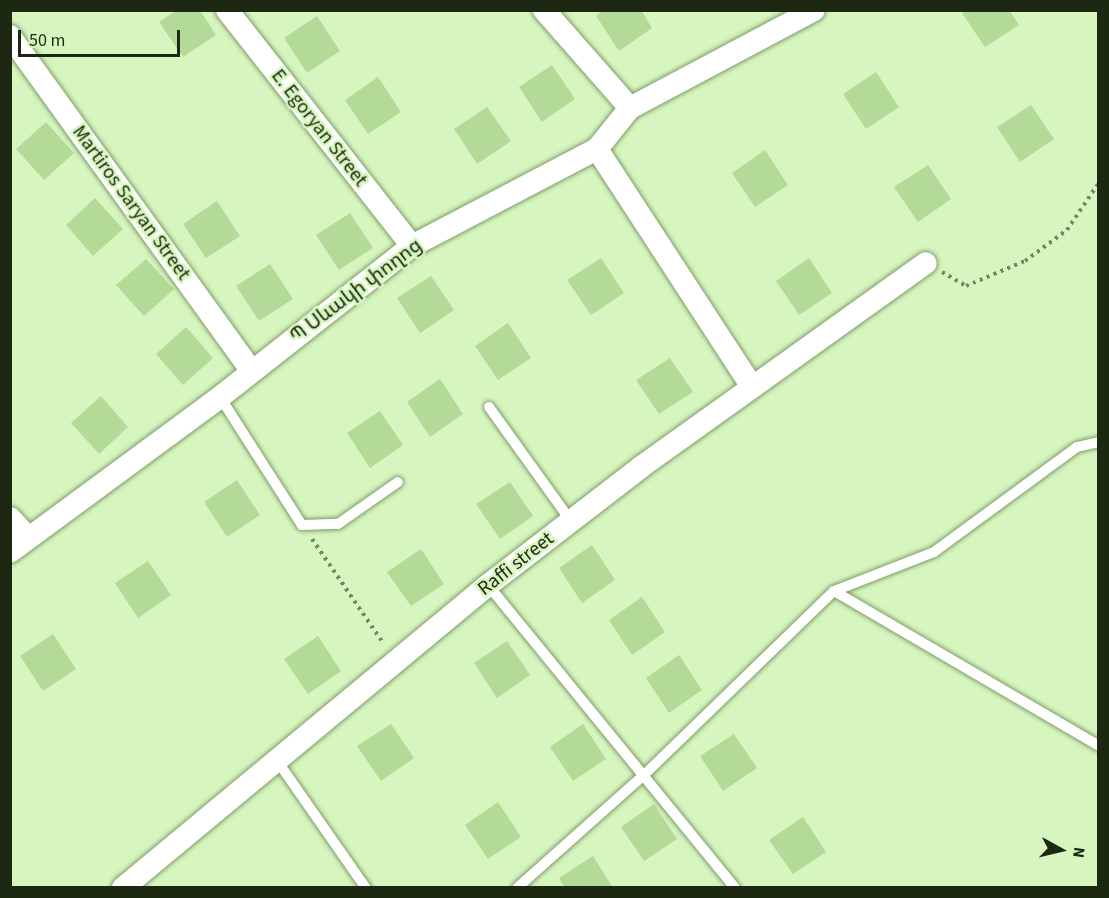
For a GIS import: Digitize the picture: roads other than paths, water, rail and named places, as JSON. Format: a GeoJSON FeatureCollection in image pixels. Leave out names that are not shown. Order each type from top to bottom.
{"type":"FeatureCollection","features":[{"type":"Feature","properties":{"kind":"street","name":"E. Egoryan Street"},"geometry":{"type":"LineString","coordinates":[[226,10],[412,246]]}},
{"type":"Feature","properties":{"kind":"street"},"geometry":{"type":"LineString","coordinates":[[544,10],[630,108]]}},
{"type":"Feature","properties":{"kind":"street","name":"Պ Սևակի փողոց"},"geometry":{"type":"LineString","coordinates":[[19,545],[220,397],[412,246],[597,149],[630,108],[773,19],[814,10]]}},
{"type":"Feature","properties":{"kind":"street","name":"Martiros Saryan Street"},"geometry":{"type":"LineString","coordinates":[[10,36],[252,371]]}},
{"type":"Feature","properties":{"kind":"street"},"geometry":{"type":"LineString","coordinates":[[597,149],[752,387]]}},
{"type":"Feature","properties":{"kind":"street","name":"Raffi street"},"geometry":{"type":"LineString","coordinates":[[123,888],[278,762],[488,585],[752,387],[926,263]]}},
{"type":"Feature","properties":{"kind":"street"},"geometry":{"type":"LineString","coordinates":[[10,518],[19,545]]}},
{"type":"Feature","properties":{"kind":"lane"},"geometry":{"type":"LineString","coordinates":[[220,397],[302,525],[338,524],[398,483]]}},
{"type":"Feature","properties":{"kind":"lane"},"geometry":{"type":"LineString","coordinates":[[489,407],[571,521]]}},
{"type":"Feature","properties":{"kind":"lane"},"geometry":{"type":"LineString","coordinates":[[517,888],[645,774],[834,591],[934,552],[1077,447],[1098,442]]}},
{"type":"Feature","properties":{"kind":"lane"},"geometry":{"type":"LineString","coordinates":[[488,585],[645,774],[735,888]]}},
{"type":"Feature","properties":{"kind":"lane"},"geometry":{"type":"LineString","coordinates":[[834,591],[1098,745]]}},
{"type":"Feature","properties":{"kind":"lane"},"geometry":{"type":"LineString","coordinates":[[278,762],[366,888]]}}]}
